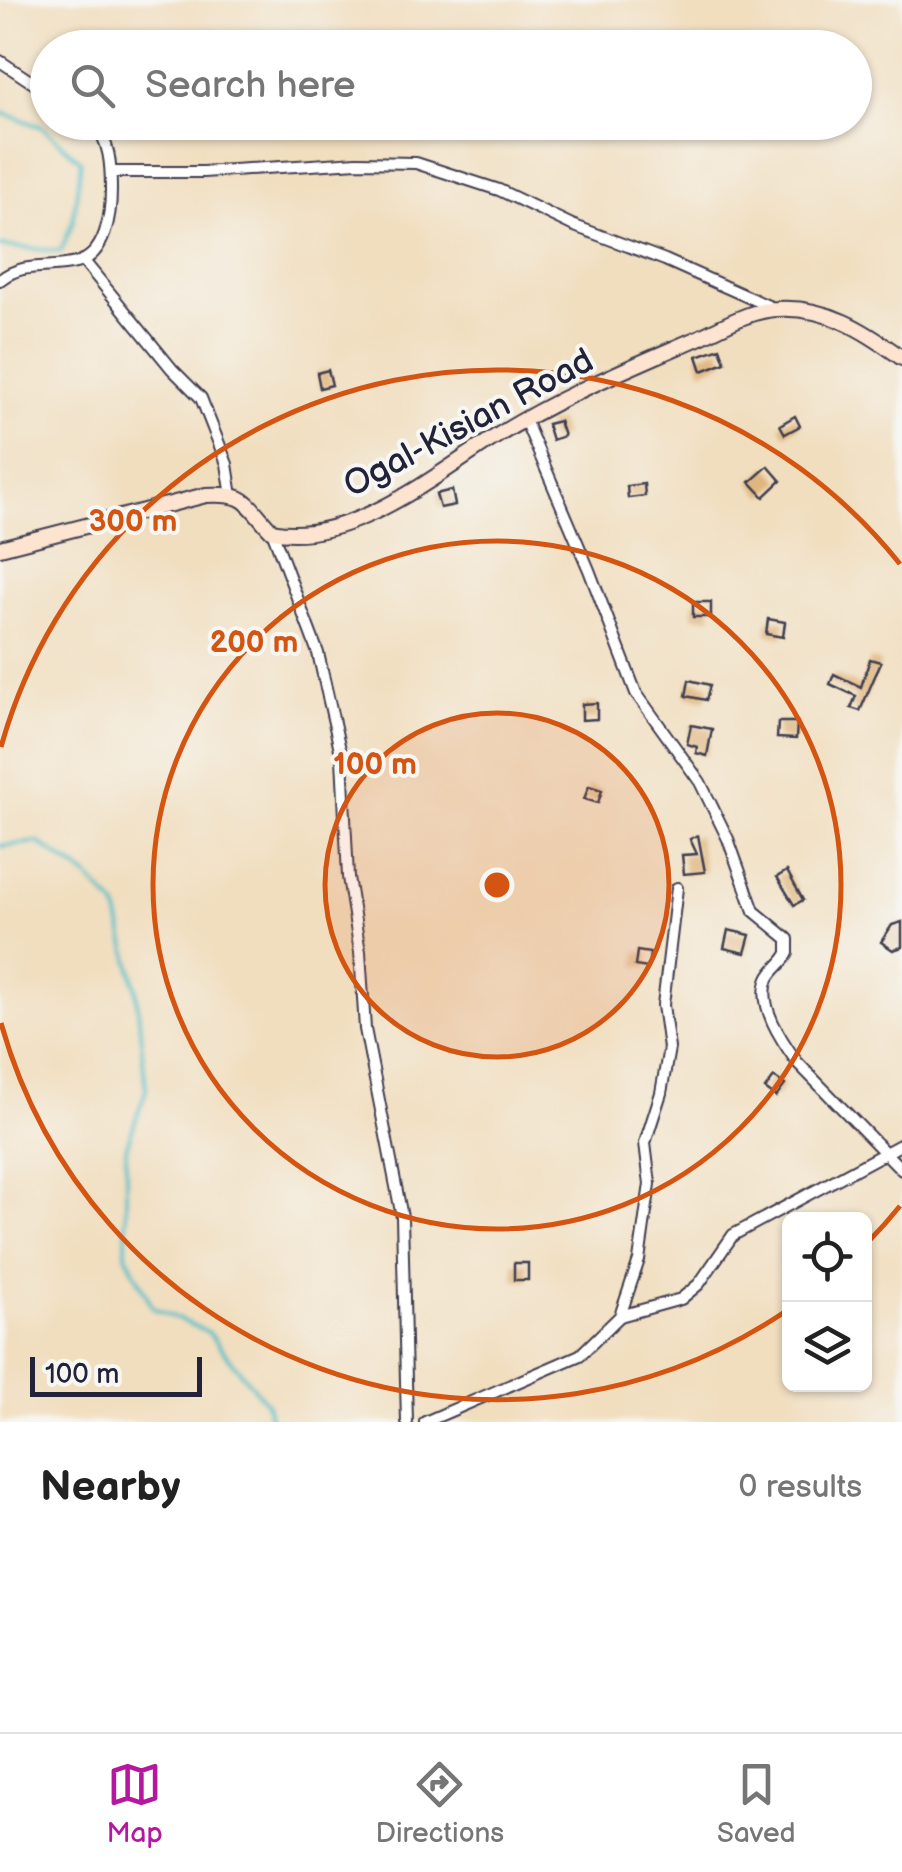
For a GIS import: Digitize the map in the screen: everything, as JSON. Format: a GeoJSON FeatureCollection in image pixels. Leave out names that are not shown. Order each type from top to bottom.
{"type":"FeatureCollection","features":[{"type":"Feature","properties":{"kind":"main road","name":"Ogal-Kisian Road"},"geometry":{"type":"LineString","coordinates":[[272,531],[312,531],[382,510],[525,420],[687,343],[775,308],[842,319],[902,358]]}},
{"type":"Feature","properties":{"kind":"main road"},"geometry":{"type":"LineString","coordinates":[[0,548],[206,495],[232,496],[250,503],[272,531]]}},
{"type":"Feature","properties":{"kind":"street"},"geometry":{"type":"LineString","coordinates":[[0,61],[30,81]]}},
{"type":"Feature","properties":{"kind":"street"},"geometry":{"type":"LineString","coordinates":[[0,280],[31,265],[83,260],[97,246],[111,218],[111,172],[104,140]]}},
{"type":"Feature","properties":{"kind":"street"},"geometry":{"type":"LineString","coordinates":[[111,172],[204,172],[357,162],[416,164],[499,190],[572,226],[665,260],[775,308]]}},
{"type":"Feature","properties":{"kind":"street"},"geometry":{"type":"LineString","coordinates":[[83,260],[172,369],[201,398],[228,464],[232,496]]}},
{"type":"Feature","properties":{"kind":"street"},"geometry":{"type":"LineString","coordinates":[[525,420],[636,692],[700,782],[728,839],[754,911],[788,940],[790,946],[784,962],[772,971],[765,990],[769,1010],[785,1045],[902,1170]]}},
{"type":"Feature","properties":{"kind":"street"},"geometry":{"type":"LineString","coordinates":[[272,531],[318,653],[342,758],[348,876],[360,952],[365,1030],[402,1217],[407,1422]]}},
{"type":"Feature","properties":{"kind":"street"},"geometry":{"type":"LineString","coordinates":[[425,1422],[580,1354],[620,1316],[639,1260],[650,1184],[645,1144],[662,1092],[669,1048],[662,1005],[677,888]]}},
{"type":"Feature","properties":{"kind":"street"},"geometry":{"type":"LineString","coordinates":[[620,1316],[681,1300],[700,1284],[733,1235],[902,1144]]}},
{"type":"Feature","properties":{"kind":"building"},"geometry":{"type":"Polygon","coordinates":[[[720,348],[725,362],[702,371],[697,356],[720,348]]]}},
{"type":"Feature","properties":{"kind":"building"},"geometry":{"type":"Polygon","coordinates":[[[328,370],[332,385],[320,388],[317,373],[328,370]]]}},
{"type":"Feature","properties":{"kind":"building"},"geometry":{"type":"Polygon","coordinates":[[[795,416],[800,426],[785,434],[780,425],[795,416]]]}},
{"type":"Feature","properties":{"kind":"building"},"geometry":{"type":"Polygon","coordinates":[[[559,421],[564,436],[552,440],[547,424],[559,421]]]}},
{"type":"Feature","properties":{"kind":"building"},"geometry":{"type":"Polygon","coordinates":[[[768,466],[781,481],[764,497],[750,482],[768,466]]]}},
{"type":"Feature","properties":{"kind":"building"},"geometry":{"type":"Polygon","coordinates":[[[644,484],[645,496],[628,498],[627,486],[644,484]]]}},
{"type":"Feature","properties":{"kind":"building"},"geometry":{"type":"Polygon","coordinates":[[[452,490],[455,505],[440,508],[436,494],[452,490]]]}},
{"type":"Feature","properties":{"kind":"building"},"geometry":{"type":"Polygon","coordinates":[[[693,602],[711,602],[711,617],[693,617],[693,602]]]}},
{"type":"Feature","properties":{"kind":"building"},"geometry":{"type":"Polygon","coordinates":[[[768,619],[785,622],[783,637],[766,634],[768,619]]]}},
{"type":"Feature","properties":{"kind":"building"},"geometry":{"type":"Polygon","coordinates":[[[870,659],[881,662],[860,711],[851,708],[856,696],[830,684],[834,674],[861,687],[870,659]]]}},
{"type":"Feature","properties":{"kind":"building"},"geometry":{"type":"Polygon","coordinates":[[[689,680],[710,685],[706,700],[686,696],[689,680]]]}},
{"type":"Feature","properties":{"kind":"building"},"geometry":{"type":"Polygon","coordinates":[[[597,703],[597,719],[582,720],[582,704],[597,703]]]}},
{"type":"Feature","properties":{"kind":"building"},"geometry":{"type":"Polygon","coordinates":[[[778,722],[797,722],[796,739],[777,738],[778,722]]]}},
{"type":"Feature","properties":{"kind":"building"},"geometry":{"type":"Polygon","coordinates":[[[691,725],[712,729],[707,756],[696,753],[697,747],[687,744],[691,725]]]}},
{"type":"Feature","properties":{"kind":"building"},"geometry":{"type":"Polygon","coordinates":[[[589,786],[602,790],[598,803],[584,799],[589,786]]]}},
{"type":"Feature","properties":{"kind":"building"},"geometry":{"type":"Polygon","coordinates":[[[698,835],[705,872],[684,874],[682,855],[697,854],[690,839],[698,835]]]}},
{"type":"Feature","properties":{"kind":"building"},"geometry":{"type":"Polygon","coordinates":[[[787,871],[803,900],[794,905],[777,877],[787,871]]]}},
{"type":"Feature","properties":{"kind":"building"},"geometry":{"type":"Polygon","coordinates":[[[902,922],[902,947],[893,950],[881,942],[892,925],[902,922]]]}},
{"type":"Feature","properties":{"kind":"building"},"geometry":{"type":"Polygon","coordinates":[[[728,930],[750,935],[745,953],[724,948],[728,930]]]}},
{"type":"Feature","properties":{"kind":"building"},"geometry":{"type":"Polygon","coordinates":[[[637,951],[650,953],[648,968],[635,966],[637,951]]]}},
{"type":"Feature","properties":{"kind":"building"},"geometry":{"type":"Polygon","coordinates":[[[774,1077],[785,1085],[776,1097],[765,1089],[774,1077]]]}},
{"type":"Feature","properties":{"kind":"building"},"geometry":{"type":"Polygon","coordinates":[[[514,1263],[528,1263],[528,1280],[514,1280],[514,1263]]]}},
{"type":"Feature","properties":{"kind":"waterway"},"geometry":{"type":"LineString","coordinates":[[0,112],[30,123]]}},
{"type":"Feature","properties":{"kind":"waterway"},"geometry":{"type":"LineString","coordinates":[[0,246],[61,251],[73,221],[81,161],[57,140]]}},
{"type":"Feature","properties":{"kind":"waterway"},"geometry":{"type":"LineString","coordinates":[[0,846],[38,842],[87,876],[117,908],[136,989],[146,1090],[126,1148],[126,1255],[153,1308],[208,1332],[267,1404],[271,1422]]}}]}
